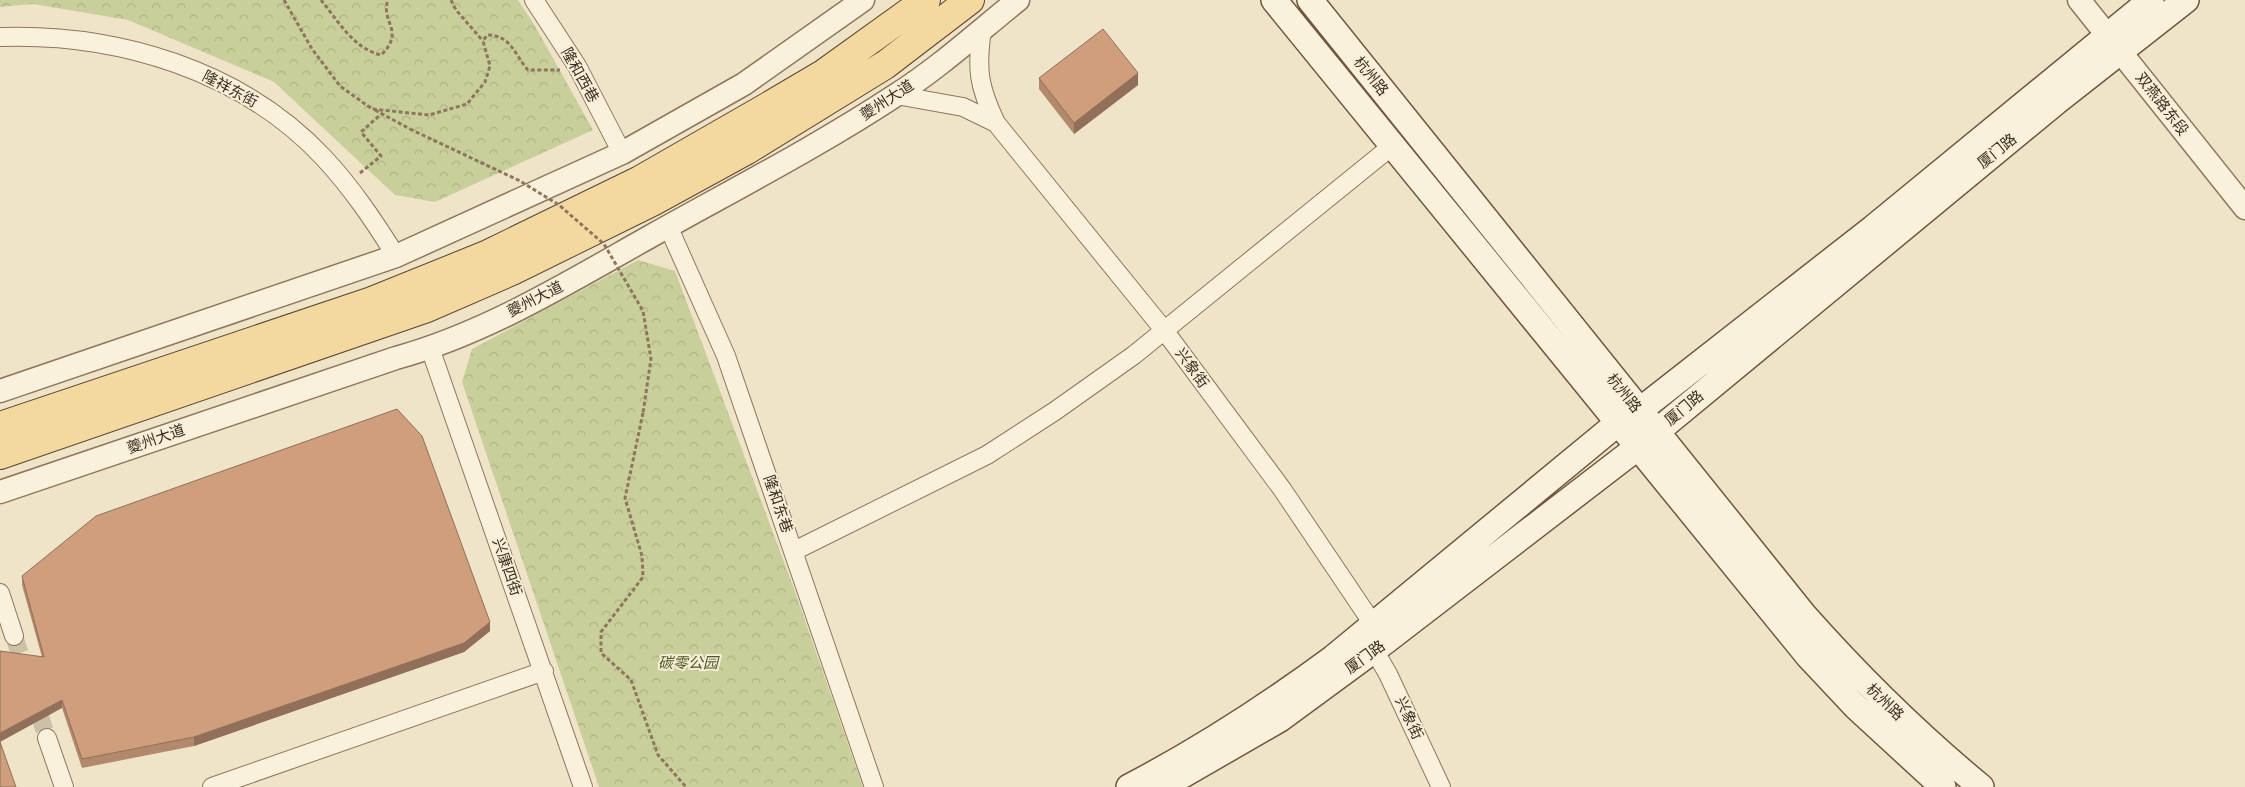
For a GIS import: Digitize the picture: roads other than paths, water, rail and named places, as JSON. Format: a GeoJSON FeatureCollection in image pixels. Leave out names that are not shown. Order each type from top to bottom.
{"type":"FeatureCollection","features":[{"type":"Feature","properties":{"kind":"main road"},"geometry":{"type":"LineString","coordinates":[[0,426],[372,301],[486,255],[640,180],[762,110],[823,74],[926,0]]}},
{"type":"Feature","properties":{"kind":"main road","name":"夔州大道"},"geometry":{"type":"LineString","coordinates":[[0,455],[427,308],[512,271],[652,202],[747,150],[885,65],[970,0]]}},
{"type":"Feature","properties":{"kind":"main road","name":"杭州路"},"geometry":{"type":"LineString","coordinates":[[1274,0],[1618,423],[1647,440],[1739,537],[1840,656],[1923,738],[1980,787]]}},
{"type":"Feature","properties":{"kind":"main road","name":"杭州路"},"geometry":{"type":"LineString","coordinates":[[1310,0],[1639,411],[1647,440],[1809,657],[1856,707],[1943,787]]}},
{"type":"Feature","properties":{"kind":"main road","name":"厦门路"},"geometry":{"type":"LineString","coordinates":[[1162,787],[1280,719],[1374,650],[1647,440],[2033,121],[2114,44],[2151,0]]}},
{"type":"Feature","properties":{"kind":"main road","name":"厦门路"},"geometry":{"type":"LineString","coordinates":[[1129,787],[1176,762],[1295,686],[1333,658],[1618,423],[1639,411],[1873,228],[2114,44],[2186,0]]}},
{"type":"Feature","properties":{"kind":"street","name":"隆和西巷"},"geometry":{"type":"LineString","coordinates":[[534,0],[577,66],[622,153]]}},
{"type":"Feature","properties":{"kind":"street"},"geometry":{"type":"LineString","coordinates":[[0,391],[396,256],[622,153],[744,84],[863,0]]}},
{"type":"Feature","properties":{"kind":"street","name":"夔州大道"},"geometry":{"type":"LineString","coordinates":[[0,492],[430,348],[535,301],[828,137],[896,95],[934,69],[1018,0]]}},
{"type":"Feature","properties":{"kind":"street","name":"双燕路东段"},"geometry":{"type":"LineString","coordinates":[[2079,0],[2245,208]]}},
{"type":"Feature","properties":{"kind":"street","name":"兴象街"},"geometry":{"type":"LineString","coordinates":[[982,30],[977,60],[980,83],[996,123],[1164,330],[1282,489],[1373,624]]}},
{"type":"Feature","properties":{"kind":"street","name":"隆祥东街"},"geometry":{"type":"LineString","coordinates":[[0,37],[40,36],[118,46],[162,58],[208,76],[243,94],[282,121],[323,157],[366,208],[396,256]]}},
{"type":"Feature","properties":{"kind":"street","name":"兴象街"},"geometry":{"type":"LineString","coordinates":[[896,95],[963,107],[996,123]]}},
{"type":"Feature","properties":{"kind":"street"},"geometry":{"type":"LineString","coordinates":[[794,551],[987,455],[1134,355],[1392,146]]}},
{"type":"Feature","properties":{"kind":"street","name":"隆和东巷"},"geometry":{"type":"LineString","coordinates":[[668,226],[726,356],[874,787]]}},
{"type":"Feature","properties":{"kind":"street","name":"兴康四街"},"geometry":{"type":"LineString","coordinates":[[430,348],[583,787]]}},
{"type":"Feature","properties":{"kind":"street"},"geometry":{"type":"LineString","coordinates":[[0,593],[14,636]]}},
{"type":"Feature","properties":{"kind":"street","name":"兴象街"},"geometry":{"type":"LineString","coordinates":[[1374,650],[1388,674],[1441,787]]}},
{"type":"Feature","properties":{"kind":"street"},"geometry":{"type":"LineString","coordinates":[[212,787],[544,671]]}},
{"type":"Feature","properties":{"kind":"street"},"geometry":{"type":"LineString","coordinates":[[48,738],[64,787]]}},
{"type":"Feature","properties":{"kind":"tunnel"},"geometry":{"type":"LineString","coordinates":[[14,636],[47,738]]}},
{"type":"Feature","properties":{"kind":"park label","name":"碳零公园"},"geometry":{"type":"Point","coordinates":[688,663]}}]}
